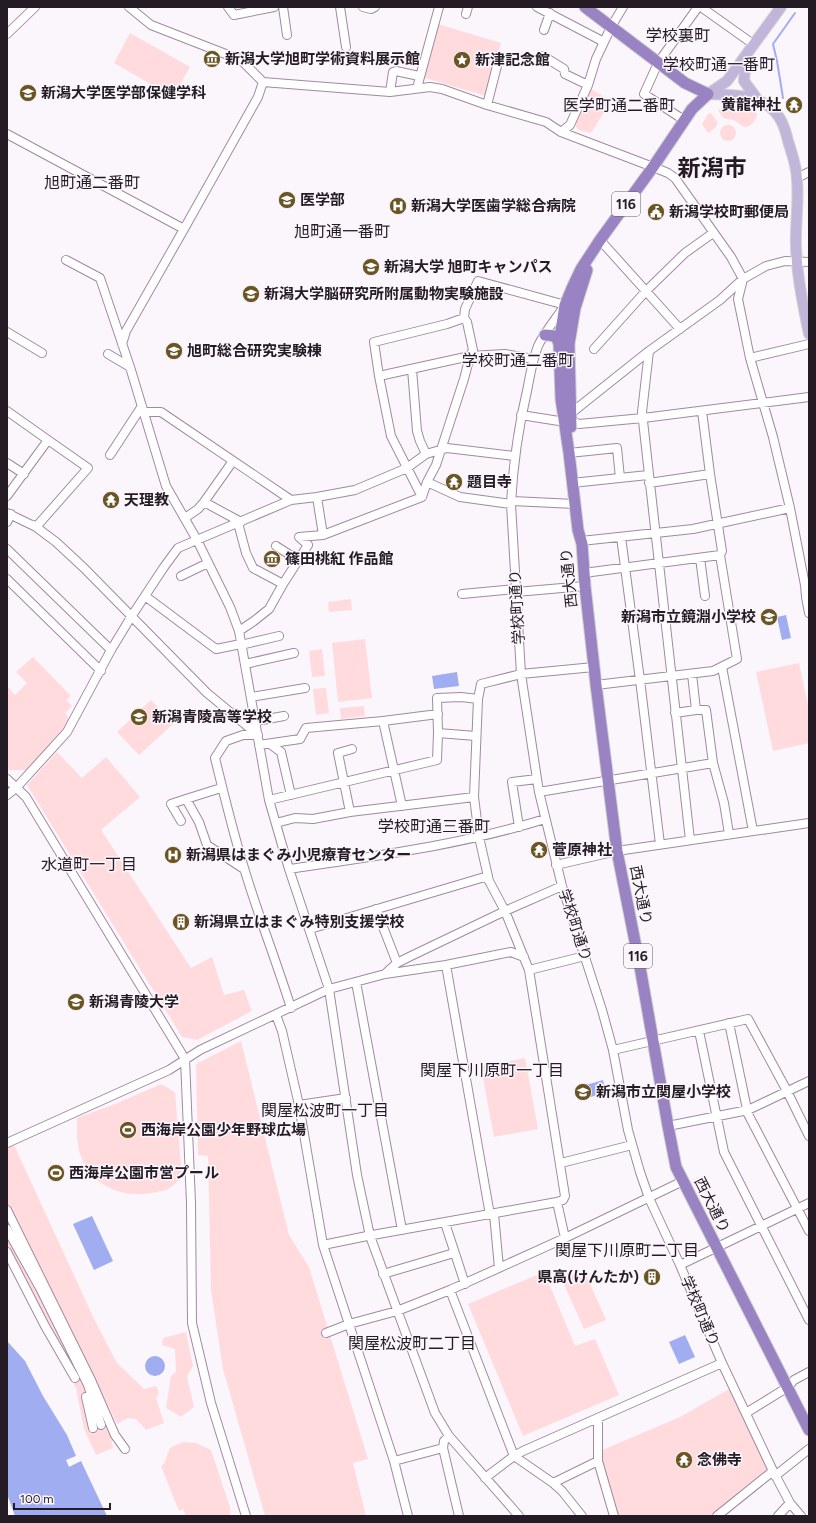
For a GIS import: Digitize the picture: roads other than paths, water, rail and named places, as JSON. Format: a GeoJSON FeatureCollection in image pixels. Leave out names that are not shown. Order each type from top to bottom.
{"type":"FeatureCollection","features":[{"type":"Feature","properties":{"kind":"highway"},"geometry":{"type":"LineString","coordinates":[[585,7],[685,83],[708,94]]}},
{"type":"Feature","properties":{"kind":"highway","name":"西大通り"},"geometry":{"type":"LineString","coordinates":[[708,94],[692,109],[684,120],[653,167],[600,240],[581,269],[572,288],[569,344],[569,453],[578,530],[581,541],[607,780],[617,851],[676,1167],[809,1430]]}},
{"type":"Feature","properties":{"kind":"highway","name":"西大通り"},"geometry":{"type":"LineString","coordinates":[[569,417],[560,380],[559,344],[570,307]]}},
{"type":"Feature","properties":{"kind":"highway"},"geometry":{"type":"LineString","coordinates":[[545,335],[554,336],[557,338],[559,344]]}},
{"type":"Feature","properties":{"kind":"main road"},"geometry":{"type":"LineString","coordinates":[[708,94],[727,80],[781,7]]}},
{"type":"Feature","properties":{"kind":"main road"},"geometry":{"type":"LineString","coordinates":[[746,54],[744,81],[758,100]]}},
{"type":"Feature","properties":{"kind":"main road"},"geometry":{"type":"LineString","coordinates":[[708,94],[729,95],[758,100],[771,108],[780,119],[786,134],[797,178],[797,260],[809,334]]}},
{"type":"Feature","properties":{"kind":"street"},"geometry":{"type":"LineString","coordinates":[[7,34],[35,7]]}},
{"type":"Feature","properties":{"kind":"street"},"geometry":{"type":"LineString","coordinates":[[129,7],[152,25],[241,60],[249,66],[255,76],[263,82],[390,92],[430,87],[442,89],[487,105],[546,122],[561,132],[668,173],[675,178],[731,257],[743,279],[738,299],[750,358],[764,403],[790,508],[809,613]]}},
{"type":"Feature","properties":{"kind":"street"},"geometry":{"type":"LineString","coordinates":[[228,7],[234,15]]}},
{"type":"Feature","properties":{"kind":"street"},"geometry":{"type":"LineString","coordinates":[[234,15],[241,7]]}},
{"type":"Feature","properties":{"kind":"street"},"geometry":{"type":"LineString","coordinates":[[234,15],[274,7]]}},
{"type":"Feature","properties":{"kind":"street"},"geometry":{"type":"LineString","coordinates":[[283,7],[287,35]]}},
{"type":"Feature","properties":{"kind":"street"},"geometry":{"type":"LineString","coordinates":[[340,7],[346,47]]}},
{"type":"Feature","properties":{"kind":"street"},"geometry":{"type":"LineString","coordinates":[[363,7],[371,9],[375,7]]}},
{"type":"Feature","properties":{"kind":"street"},"geometry":{"type":"LineString","coordinates":[[417,88],[419,76],[439,7]]}},
{"type":"Feature","properties":{"kind":"street"},"geometry":{"type":"LineString","coordinates":[[537,7],[604,42]]}},
{"type":"Feature","properties":{"kind":"street"},"geometry":{"type":"LineString","coordinates":[[561,132],[570,125],[588,85],[596,59],[611,27],[623,7]]}},
{"type":"Feature","properties":{"kind":"street"},"geometry":{"type":"LineString","coordinates":[[684,120],[644,94],[658,63],[698,7]]}},
{"type":"Feature","properties":{"kind":"street"},"geometry":{"type":"LineString","coordinates":[[701,7],[753,44]]}},
{"type":"Feature","properties":{"kind":"street"},"geometry":{"type":"LineString","coordinates":[[544,30],[550,13]]}},
{"type":"Feature","properties":{"kind":"street"},"geometry":{"type":"LineString","coordinates":[[543,56],[564,69],[565,74],[588,85]]}},
{"type":"Feature","properties":{"kind":"street"},"geometry":{"type":"LineString","coordinates":[[487,105],[497,66]]}},
{"type":"Feature","properties":{"kind":"street"},"geometry":{"type":"LineString","coordinates":[[390,92],[393,72],[396,71],[419,76]]}},
{"type":"Feature","properties":{"kind":"street"},"geometry":{"type":"LineString","coordinates":[[122,344],[126,331],[258,97],[263,82]]}},
{"type":"Feature","properties":{"kind":"street"},"geometry":{"type":"LineString","coordinates":[[7,134],[184,229]]}},
{"type":"Feature","properties":{"kind":"street"},"geometry":{"type":"LineString","coordinates":[[797,178],[809,172]]}},
{"type":"Feature","properties":{"kind":"street"},"geometry":{"type":"LineString","coordinates":[[594,350],[646,291],[685,253],[713,233]]}},
{"type":"Feature","properties":{"kind":"street"},"geometry":{"type":"LineString","coordinates":[[600,240],[680,329]]}},
{"type":"Feature","properties":{"kind":"street"},"geometry":{"type":"LineString","coordinates":[[66,260],[100,278],[130,367],[166,486],[197,540],[230,607],[239,631],[269,800],[329,989],[357,1175],[370,1236],[383,1274],[435,1413],[449,1436],[519,1516]]}},
{"type":"Feature","properties":{"kind":"street"},"geometry":{"type":"LineString","coordinates":[[521,415],[558,420],[569,417],[649,351],[720,300],[743,279],[766,266],[785,260],[809,262]]}},
{"type":"Feature","properties":{"kind":"street"},"geometry":{"type":"LineString","coordinates":[[422,497],[427,482],[436,465],[473,350],[467,322],[464,318],[465,309],[478,281],[570,307]]}},
{"type":"Feature","properties":{"kind":"street","name":"学校町通り"},"geometry":{"type":"LineString","coordinates":[[570,307],[545,335],[539,345],[534,359],[521,415],[515,456],[512,503],[521,674],[538,792],[562,886],[602,1010],[613,1050],[628,1130],[649,1198],[680,1265],[722,1363],[774,1473],[790,1503],[801,1516]]}},
{"type":"Feature","properties":{"kind":"street"},"geometry":{"type":"LineString","coordinates":[[422,497],[391,436],[374,342],[447,324],[464,318]]}},
{"type":"Feature","properties":{"kind":"street"},"geometry":{"type":"LineString","coordinates":[[7,332],[42,353]]}},
{"type":"Feature","properties":{"kind":"street"},"geometry":{"type":"LineString","coordinates":[[750,358],[809,344]]}},
{"type":"Feature","properties":{"kind":"street"},"geometry":{"type":"LineString","coordinates":[[649,351],[642,412],[690,840]]}},
{"type":"Feature","properties":{"kind":"street"},"geometry":{"type":"LineString","coordinates":[[108,354],[130,367]]}},
{"type":"Feature","properties":{"kind":"street"},"geometry":{"type":"LineString","coordinates":[[379,376],[470,356],[505,354],[534,359]]}},
{"type":"Feature","properties":{"kind":"street"},"geometry":{"type":"LineString","coordinates":[[412,369],[417,432],[426,454]]}},
{"type":"Feature","properties":{"kind":"street"},"geometry":{"type":"LineString","coordinates":[[569,417],[579,424],[643,418],[809,398]]}},
{"type":"Feature","properties":{"kind":"street"},"geometry":{"type":"LineString","coordinates":[[110,455],[143,409]]}},
{"type":"Feature","properties":{"kind":"street"},"geometry":{"type":"LineString","coordinates":[[143,409],[161,412],[291,500]]}},
{"type":"Feature","properties":{"kind":"street"},"geometry":{"type":"LineString","coordinates":[[7,411],[88,468],[36,527]]}},
{"type":"Feature","properties":{"kind":"street"},"geometry":{"type":"LineString","coordinates":[[596,685],[692,674],[722,667],[738,658],[720,555],[722,551],[702,411]]}},
{"type":"Feature","properties":{"kind":"street"},"geometry":{"type":"LineString","coordinates":[[7,496],[48,440]]}},
{"type":"Feature","properties":{"kind":"street"},"geometry":{"type":"LineString","coordinates":[[7,795],[16,788],[67,732],[111,650],[131,617],[178,548],[291,500],[355,490],[407,468],[426,454],[448,448],[515,456]]}},
{"type":"Feature","properties":{"kind":"street"},"geometry":{"type":"LineString","coordinates":[[569,453],[617,448],[620,478]]}},
{"type":"Feature","properties":{"kind":"street"},"geometry":{"type":"LineString","coordinates":[[185,518],[198,509],[204,502],[233,461]]}},
{"type":"Feature","properties":{"kind":"street"},"geometry":{"type":"LineString","coordinates":[[7,463],[24,474]]}},
{"type":"Feature","properties":{"kind":"street"},"geometry":{"type":"LineString","coordinates":[[572,483],[620,478],[649,479],[710,474]]}},
{"type":"Feature","properties":{"kind":"street"},"geometry":{"type":"LineString","coordinates":[[427,482],[460,497],[512,503],[575,504]]}},
{"type":"Feature","properties":{"kind":"street"},"geometry":{"type":"LineString","coordinates":[[317,497],[323,535]]}},
{"type":"Feature","properties":{"kind":"street"},"geometry":{"type":"LineString","coordinates":[[239,631],[269,609],[282,584],[308,545],[299,537],[323,535],[422,497]]}},
{"type":"Feature","properties":{"kind":"street"},"geometry":{"type":"LineString","coordinates":[[204,502],[239,522],[246,553],[253,568],[282,584]]}},
{"type":"Feature","properties":{"kind":"street"},"geometry":{"type":"LineString","coordinates":[[581,541],[656,533],[717,524],[790,508]]}},
{"type":"Feature","properties":{"kind":"street"},"geometry":{"type":"LineString","coordinates":[[8,516],[36,527],[56,542],[84,568],[207,693],[258,735]]}},
{"type":"Feature","properties":{"kind":"street"},"geometry":{"type":"LineString","coordinates":[[621,537],[660,844]]}},
{"type":"Feature","properties":{"kind":"street"},"geometry":{"type":"LineString","coordinates":[[276,546],[298,560]]}},
{"type":"Feature","properties":{"kind":"street"},"geometry":{"type":"LineString","coordinates":[[7,549],[111,650]]}},
{"type":"Feature","properties":{"kind":"street"},"geometry":{"type":"LineString","coordinates":[[584,573],[720,555]]}},
{"type":"Feature","properties":{"kind":"street"},"geometry":{"type":"LineString","coordinates":[[700,558],[705,596]]}},
{"type":"Feature","properties":{"kind":"street"},"geometry":{"type":"LineString","coordinates":[[181,576],[208,563]]}},
{"type":"Feature","properties":{"kind":"street"},"geometry":{"type":"LineString","coordinates":[[7,579],[100,671]]}},
{"type":"Feature","properties":{"kind":"street"},"geometry":{"type":"LineString","coordinates":[[462,594],[585,586]]}},
{"type":"Feature","properties":{"kind":"street"},"geometry":{"type":"LineString","coordinates":[[145,596],[216,649],[279,636]]}},
{"type":"Feature","properties":{"kind":"street"},"geometry":{"type":"LineString","coordinates":[[245,664],[294,653]]}},
{"type":"Feature","properties":{"kind":"street"},"geometry":{"type":"LineString","coordinates":[[323,1246],[557,1202],[563,1200],[565,1196],[561,1163],[529,970],[505,911],[489,881],[479,837],[474,797],[478,699],[481,684],[521,674],[594,667]]}},
{"type":"Feature","properties":{"kind":"street"},"geometry":{"type":"LineString","coordinates":[[722,667],[753,831]]}},
{"type":"Feature","properties":{"kind":"street"},"geometry":{"type":"LineString","coordinates":[[692,674],[696,710]]}},
{"type":"Feature","properties":{"kind":"street"},"geometry":{"type":"LineString","coordinates":[[251,697],[305,688]]}},
{"type":"Feature","properties":{"kind":"street"},"geometry":{"type":"LineString","coordinates":[[269,800],[437,760],[437,698],[461,696],[478,699]]}},
{"type":"Feature","properties":{"kind":"street"},"geometry":{"type":"LineString","coordinates":[[676,713],[706,710],[713,763],[724,803],[729,834]]}},
{"type":"Feature","properties":{"kind":"street"},"geometry":{"type":"LineString","coordinates":[[259,745],[300,739],[306,728],[438,714]]}},
{"type":"Feature","properties":{"kind":"street"},"geometry":{"type":"LineString","coordinates":[[256,721],[284,716]]}},
{"type":"Feature","properties":{"kind":"street"},"geometry":{"type":"LineString","coordinates":[[383,721],[402,806]]}},
{"type":"Feature","properties":{"kind":"street"},"geometry":{"type":"LineString","coordinates":[[438,733],[476,736]]}},
{"type":"Feature","properties":{"kind":"street"},"geometry":{"type":"LineString","coordinates":[[258,735],[243,735],[226,741],[215,758],[221,788],[244,869],[268,943],[277,961],[290,1008]]}},
{"type":"Feature","properties":{"kind":"street"},"geometry":{"type":"LineString","coordinates":[[270,744],[281,752],[291,795]]}},
{"type":"Feature","properties":{"kind":"street"},"geometry":{"type":"LineString","coordinates":[[350,812],[338,753],[352,750]]}},
{"type":"Feature","properties":{"kind":"street"},"geometry":{"type":"LineString","coordinates":[[538,792],[713,763]]}},
{"type":"Feature","properties":{"kind":"street"},"geometry":{"type":"LineString","coordinates":[[7,779],[26,798],[185,1059],[191,1203],[192,1323],[212,1403],[246,1516]]}},
{"type":"Feature","properties":{"kind":"street"},"geometry":{"type":"LineString","coordinates":[[519,827],[512,782],[536,779]]}},
{"type":"Feature","properties":{"kind":"street"},"geometry":{"type":"LineString","coordinates":[[181,821],[171,804],[221,788]]}},
{"type":"Feature","properties":{"kind":"street"},"geometry":{"type":"LineString","coordinates":[[276,823],[295,818],[313,819],[350,812],[474,797]]}},
{"type":"Feature","properties":{"kind":"street"},"geometry":{"type":"LineString","coordinates":[[186,799],[199,822],[208,845],[244,869]]}},
{"type":"Feature","properties":{"kind":"street"},"geometry":{"type":"LineString","coordinates":[[290,869],[421,849],[479,837],[545,819]]}},
{"type":"Feature","properties":{"kind":"street"},"geometry":{"type":"LineString","coordinates":[[556,865],[617,851],[809,823]]}},
{"type":"Feature","properties":{"kind":"street"},"geometry":{"type":"LineString","coordinates":[[310,929],[488,876]]}},
{"type":"Feature","properties":{"kind":"street"},"geometry":{"type":"LineString","coordinates":[[385,974],[397,963],[505,911],[562,886]]}},
{"type":"Feature","properties":{"kind":"street"},"geometry":{"type":"LineString","coordinates":[[376,909],[397,963]]}},
{"type":"Feature","properties":{"kind":"street"},"geometry":{"type":"LineString","coordinates":[[7,1142],[169,1070],[200,1050],[329,989],[385,974],[446,965],[511,952],[524,957]]}},
{"type":"Feature","properties":{"kind":"street"},"geometry":{"type":"LineString","coordinates":[[529,970],[585,956]]}},
{"type":"Feature","properties":{"kind":"street"},"geometry":{"type":"LineString","coordinates":[[446,965],[492,1214],[499,1268]]}},
{"type":"Feature","properties":{"kind":"street"},"geometry":{"type":"LineString","coordinates":[[356,982],[402,1230]]}},
{"type":"Feature","properties":{"kind":"street"},"geometry":{"type":"LineString","coordinates":[[276,1015],[282,1031],[299,1105],[323,1246],[394,1461],[408,1516]]}},
{"type":"Feature","properties":{"kind":"street"},"geometry":{"type":"LineString","coordinates":[[613,1050],[748,1019],[787,1091],[809,1136]]}},
{"type":"Feature","properties":{"kind":"street"},"geometry":{"type":"LineString","coordinates":[[729,1023],[748,1114],[809,1231]]}},
{"type":"Feature","properties":{"kind":"street"},"geometry":{"type":"LineString","coordinates":[[699,1030],[724,1152],[809,1320]]}},
{"type":"Feature","properties":{"kind":"street"},"geometry":{"type":"LineString","coordinates":[[668,1126],[748,1110],[809,1081]]}},
{"type":"Feature","properties":{"kind":"street"},"geometry":{"type":"LineString","coordinates":[[299,1105],[346,1098]]}},
{"type":"Feature","properties":{"kind":"street"},"geometry":{"type":"LineString","coordinates":[[561,1163],[632,1145]]}},
{"type":"Feature","properties":{"kind":"street"},"geometry":{"type":"LineString","coordinates":[[326,1332],[397,1311],[465,1284],[683,1181]]}},
{"type":"Feature","properties":{"kind":"street"},"geometry":{"type":"LineString","coordinates":[[557,1202],[565,1238]]}},
{"type":"Feature","properties":{"kind":"street"},"geometry":{"type":"LineString","coordinates":[[680,1265],[809,1203]]}},
{"type":"Feature","properties":{"kind":"street"},"geometry":{"type":"LineString","coordinates":[[7,1210],[84,1365],[115,1435],[125,1450]]}},
{"type":"Feature","properties":{"kind":"street"},"geometry":{"type":"LineString","coordinates":[[445,1223],[465,1284]]}},
{"type":"Feature","properties":{"kind":"street"},"geometry":{"type":"LineString","coordinates":[[7,1229],[40,1288],[88,1385],[97,1427],[82,1384],[70,1363],[68,1365]]}},
{"type":"Feature","properties":{"kind":"street"},"geometry":{"type":"LineString","coordinates":[[7,1252],[75,1378]]}},
{"type":"Feature","properties":{"kind":"street"},"geometry":{"type":"LineString","coordinates":[[383,1274],[454,1253]]}},
{"type":"Feature","properties":{"kind":"street"},"geometry":{"type":"LineString","coordinates":[[450,1290],[514,1456],[553,1483],[562,1491],[582,1516]]}},
{"type":"Feature","properties":{"kind":"street"},"geometry":{"type":"LineString","coordinates":[[485,1478],[514,1456],[722,1363]]}},
{"type":"Feature","properties":{"kind":"street"},"geometry":{"type":"LineString","coordinates":[[746,1413],[788,1387],[794,1380],[809,1372]]}},
{"type":"Feature","properties":{"kind":"street"},"geometry":{"type":"LineString","coordinates":[[598,1419],[598,1461],[614,1516]]}},
{"type":"Feature","properties":{"kind":"street"},"geometry":{"type":"LineString","coordinates":[[449,1436],[444,1441],[443,1448],[459,1516]]}},
{"type":"Feature","properties":{"kind":"street"},"geometry":{"type":"LineString","coordinates":[[394,1461],[443,1448]]}},
{"type":"Feature","properties":{"kind":"street"},"geometry":{"type":"LineString","coordinates":[[717,1516],[774,1473],[809,1450]]}},
{"type":"Feature","properties":{"kind":"street"},"geometry":{"type":"LineString","coordinates":[[553,1483],[598,1461]]}},
{"type":"Feature","properties":{"kind":"street"},"geometry":{"type":"LineString","coordinates":[[778,1516],[790,1503]]}},
{"type":"Feature","properties":{"kind":"water"},"geometry":{"type":"Polygon","coordinates":[[[786,615],[791,638],[782,640],[777,617],[786,615]]]}},
{"type":"Feature","properties":{"kind":"water"},"geometry":{"type":"Polygon","coordinates":[[[457,672],[459,686],[434,689],[432,676],[457,672]]]}},
{"type":"Feature","properties":{"kind":"water"},"geometry":{"type":"Polygon","coordinates":[[[603,1080],[606,1093],[583,1099],[579,1087],[603,1080]]]}},
{"type":"Feature","properties":{"kind":"water"},"geometry":{"type":"Polygon","coordinates":[[[92,1216],[113,1261],[94,1270],[73,1224],[92,1216]]]}},
{"type":"Feature","properties":{"kind":"water"},"geometry":{"type":"Polygon","coordinates":[[[685,1335],[695,1357],[679,1364],[669,1342],[685,1335]]]}},
{"type":"Feature","properties":{"kind":"water"},"geometry":{"type":"Polygon","coordinates":[[[7,1341],[25,1361],[43,1396],[67,1435],[76,1456],[66,1460],[69,1467],[81,1461],[107,1516],[15,1516],[7,1494],[7,1341]]]}},
{"type":"Feature","properties":{"kind":"water"},"geometry":{"type":"Polygon","coordinates":[[[155,1356],[162,1359],[165,1366],[162,1373],[155,1376],[148,1373],[145,1366],[148,1359],[155,1356]]]}},
{"type":"Feature","properties":{"kind":"waterway"},"geometry":{"type":"LineString","coordinates":[[783,98],[773,44],[795,13]]}},
{"type":"Feature","properties":{"kind":"place","name":"新潟大学旭町学術資料展示館"},"geometry":{"type":"Point","coordinates":[212,59]}},
{"type":"Feature","properties":{"kind":"place","name":"新津記念館"},"geometry":{"type":"Point","coordinates":[462,60]}},
{"type":"Feature","properties":{"kind":"place","name":"新潟大学医学部保健学科"},"geometry":{"type":"Point","coordinates":[28,93]}},
{"type":"Feature","properties":{"kind":"place","name":"黄龍神社"},"geometry":{"type":"Point","coordinates":[794,105]}},
{"type":"Feature","properties":{"kind":"place","name":"医学部"},"geometry":{"type":"Point","coordinates":[287,200]}},
{"type":"Feature","properties":{"kind":"place","name":"新潟大学医歯学総合病院"},"geometry":{"type":"Point","coordinates":[398,206]}},
{"type":"Feature","properties":{"kind":"place","name":"新潟学校町郵便局"},"geometry":{"type":"Point","coordinates":[656,212]}},
{"type":"Feature","properties":{"kind":"place","name":"新潟大学 旭町キャンパス"},"geometry":{"type":"Point","coordinates":[371,267]}},
{"type":"Feature","properties":{"kind":"place","name":"新潟大学脳研究所附属動物実験施設"},"geometry":{"type":"Point","coordinates":[251,294]}},
{"type":"Feature","properties":{"kind":"place","name":"旭町総合研究実験棟"},"geometry":{"type":"Point","coordinates":[174,351]}},
{"type":"Feature","properties":{"kind":"place","name":"題目寺"},"geometry":{"type":"Point","coordinates":[454,482]}},
{"type":"Feature","properties":{"kind":"place","name":"天理教"},"geometry":{"type":"Point","coordinates":[111,500]}},
{"type":"Feature","properties":{"kind":"place","name":"篠田桃紅 作品館"},"geometry":{"type":"Point","coordinates":[272,559]}},
{"type":"Feature","properties":{"kind":"place","name":"新潟市立鏡淵小学校"},"geometry":{"type":"Point","coordinates":[769,617]}},
{"type":"Feature","properties":{"kind":"place","name":"新潟青陵高等学校"},"geometry":{"type":"Point","coordinates":[139,717]}},
{"type":"Feature","properties":{"kind":"place","name":"菅原神社"},"geometry":{"type":"Point","coordinates":[539,850]}},
{"type":"Feature","properties":{"kind":"place","name":"新潟県はまぐみ小児療育センター"},"geometry":{"type":"Point","coordinates":[173,855]}},
{"type":"Feature","properties":{"kind":"place","name":"新潟県立はまぐみ特別支援学校"},"geometry":{"type":"Point","coordinates":[181,922]}},
{"type":"Feature","properties":{"kind":"place","name":"新潟青陵大学"},"geometry":{"type":"Point","coordinates":[76,1002]}},
{"type":"Feature","properties":{"kind":"place","name":"新潟市立関屋小学校"},"geometry":{"type":"Point","coordinates":[583,1092]}},
{"type":"Feature","properties":{"kind":"place","name":"西海岸公園少年野球広場"},"geometry":{"type":"Point","coordinates":[128,1130]}},
{"type":"Feature","properties":{"kind":"place","name":"西海岸公園市営プール"},"geometry":{"type":"Point","coordinates":[56,1173]}},
{"type":"Feature","properties":{"kind":"place","name":"県高(けんたか)"},"geometry":{"type":"Point","coordinates":[652,1277]}},
{"type":"Feature","properties":{"kind":"place","name":"念佛寺"},"geometry":{"type":"Point","coordinates":[684,1460]}},
{"type":"Feature","properties":{"kind":"district","name":"学校裏町"},"geometry":{"type":"Point","coordinates":[678,35]}},
{"type":"Feature","properties":{"kind":"district","name":"学校町通一番町"},"geometry":{"type":"Point","coordinates":[719,64]}},
{"type":"Feature","properties":{"kind":"district","name":"医学町通二番町"},"geometry":{"type":"Point","coordinates":[619,105]}},
{"type":"Feature","properties":{"kind":"district","name":"新潟市"},"geometry":{"type":"Point","coordinates":[712,168]}},
{"type":"Feature","properties":{"kind":"district","name":"旭町通二番町"},"geometry":{"type":"Point","coordinates":[92,182]}},
{"type":"Feature","properties":{"kind":"district","name":"旭町通一番町"},"geometry":{"type":"Point","coordinates":[342,231]}},
{"type":"Feature","properties":{"kind":"district","name":"学校町通二番町"},"geometry":{"type":"Point","coordinates":[518,360]}},
{"type":"Feature","properties":{"kind":"district","name":"学校町通三番町"},"geometry":{"type":"Point","coordinates":[434,826]}},
{"type":"Feature","properties":{"kind":"district","name":"水道町一丁目"},"geometry":{"type":"Point","coordinates":[89,864]}},
{"type":"Feature","properties":{"kind":"district","name":"関屋下川原町一丁目"},"geometry":{"type":"Point","coordinates":[492,1070]}},
{"type":"Feature","properties":{"kind":"district","name":"関屋松波町一丁目"},"geometry":{"type":"Point","coordinates":[325,1110]}},
{"type":"Feature","properties":{"kind":"district","name":"関屋下川原町二丁目"},"geometry":{"type":"Point","coordinates":[627,1250]}},
{"type":"Feature","properties":{"kind":"district","name":"関屋松波町二丁目"},"geometry":{"type":"Point","coordinates":[412,1343]}}]}
